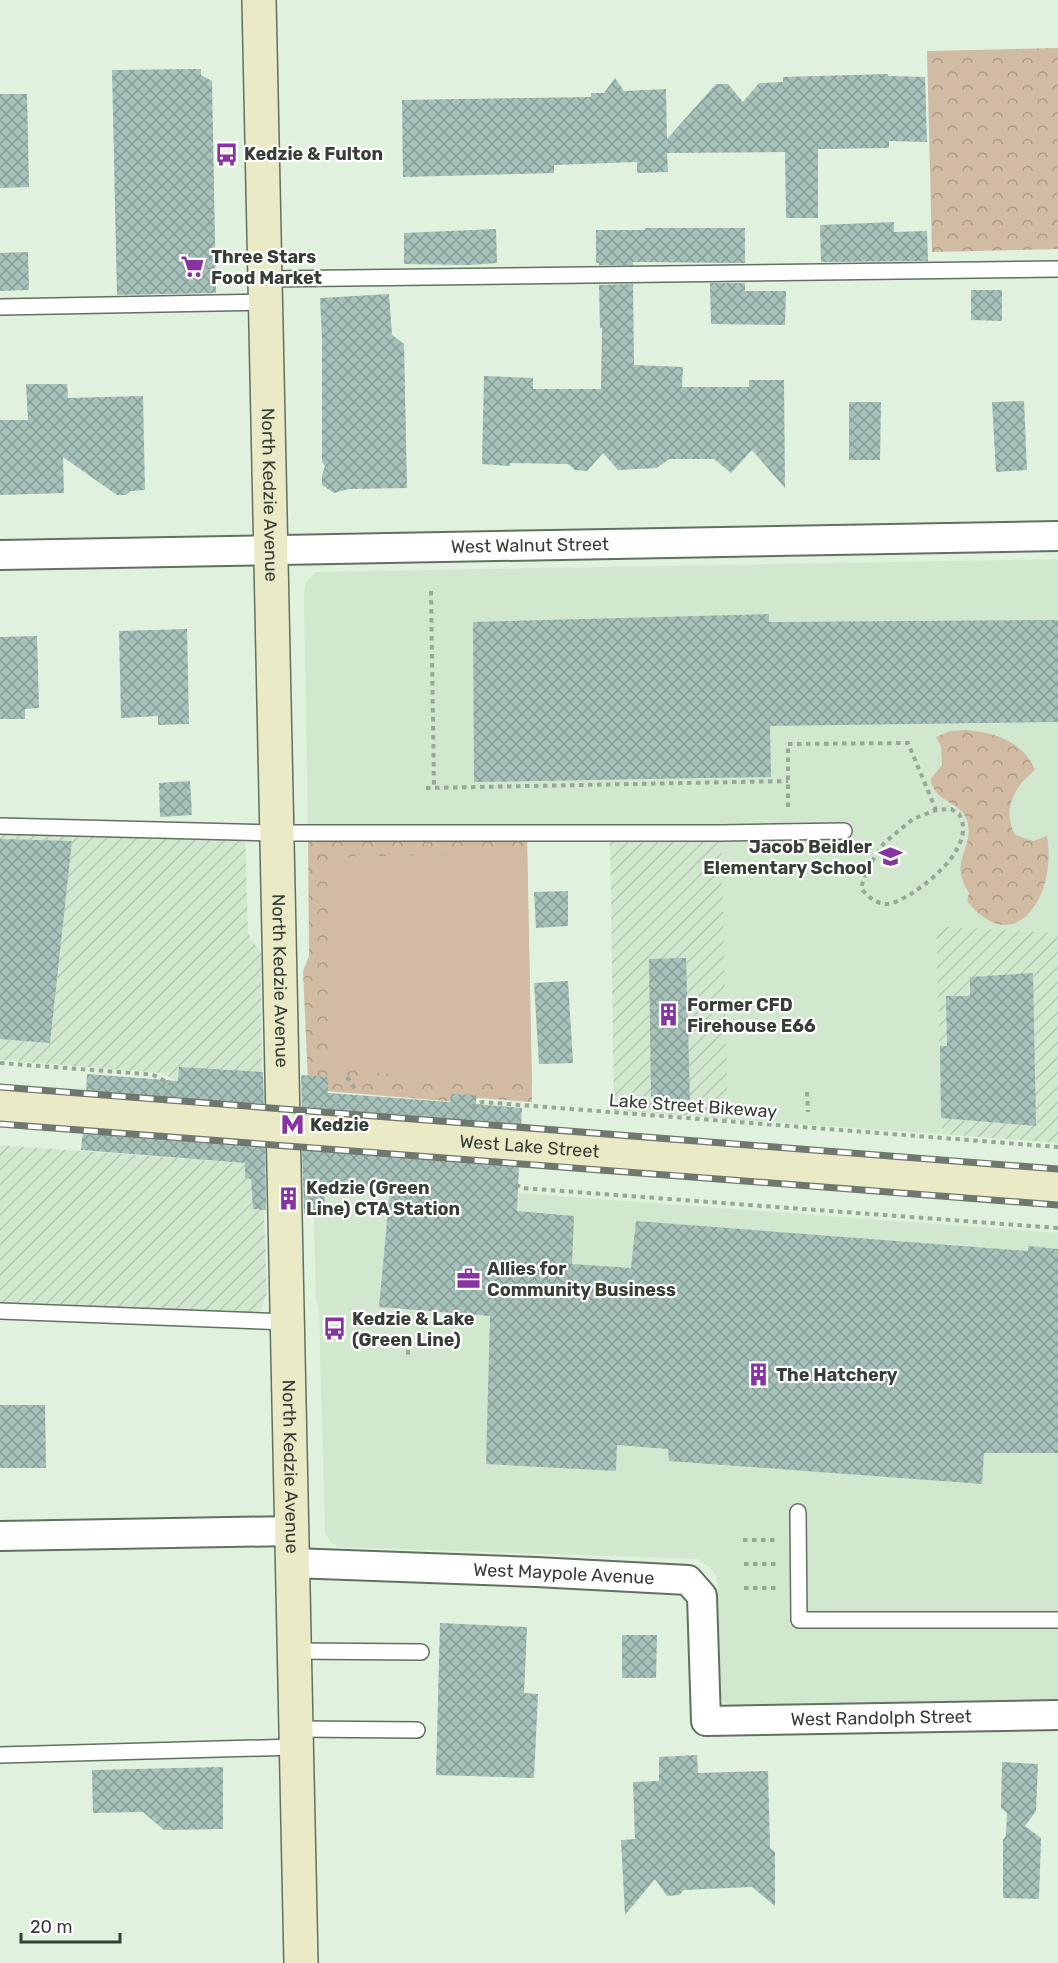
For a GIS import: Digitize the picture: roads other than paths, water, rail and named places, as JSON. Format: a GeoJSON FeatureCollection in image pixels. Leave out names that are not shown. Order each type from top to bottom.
{"type":"FeatureCollection","features":[{"type":"Feature","properties":{"kind":"main road","name":"North Kedzie Avenue"},"geometry":{"type":"LineString","coordinates":[[259,0],[301,1963]]}},
{"type":"Feature","properties":{"kind":"main road","name":"West Lake Street"},"geometry":{"type":"LineString","coordinates":[[0,1106],[1058,1187]]}},
{"type":"Feature","properties":{"kind":"street","name":"West Walnut Street"},"geometry":{"type":"LineString","coordinates":[[0,555],[1058,536]]}},
{"type":"Feature","properties":{"kind":"street"},"geometry":{"type":"LineString","coordinates":[[0,1536],[292,1531]]}},
{"type":"Feature","properties":{"kind":"street","name":"West Maypole Avenue"},"geometry":{"type":"LineString","coordinates":[[292,1563],[688,1580],[702,1596],[706,1721]]}},
{"type":"Feature","properties":{"kind":"street","name":"West Randolph Street"},"geometry":{"type":"LineString","coordinates":[[706,1721],[1058,1715]]}},
{"type":"Feature","properties":{"kind":"lane"},"geometry":{"type":"LineString","coordinates":[[0,307],[266,291],[1058,269]]}},
{"type":"Feature","properties":{"kind":"lane"},"geometry":{"type":"LineString","coordinates":[[0,826],[277,833],[844,831]]}},
{"type":"Feature","properties":{"kind":"lane"},"geometry":{"type":"LineString","coordinates":[[0,1311],[287,1322]]}},
{"type":"Feature","properties":{"kind":"lane"},"geometry":{"type":"LineString","coordinates":[[798,1512],[799,1620],[1058,1620]]}},
{"type":"Feature","properties":{"kind":"lane"},"geometry":{"type":"LineString","coordinates":[[294,1651],[421,1652]]}},
{"type":"Feature","properties":{"kind":"lane"},"geometry":{"type":"LineString","coordinates":[[0,1755],[417,1730]]}},
{"type":"Feature","properties":{"kind":"railway"},"geometry":{"type":"LineString","coordinates":[[0,1087],[1058,1169]]}},
{"type":"Feature","properties":{"kind":"railway"},"geometry":{"type":"LineString","coordinates":[[0,1124],[1058,1205]]}},
{"type":"Feature","properties":{"kind":"place","name":"Kedzie & Fulton"},"geometry":{"type":"Point","coordinates":[226,154]}},
{"type":"Feature","properties":{"kind":"place","name":"Three Stars Food Market"},"geometry":{"type":"Point","coordinates":[193,267]}},
{"type":"Feature","properties":{"kind":"place","name":"Jacob Beidler Elementary School"},"geometry":{"type":"Point","coordinates":[890,857]}},
{"type":"Feature","properties":{"kind":"place","name":"Former CFD Firehouse E66"},"geometry":{"type":"Point","coordinates":[669,1015]}},
{"type":"Feature","properties":{"kind":"place","name":"Kedzie"},"geometry":{"type":"Point","coordinates":[292,1125]}},
{"type":"Feature","properties":{"kind":"place","name":"Kedzie (Green Line) CTA Station"},"geometry":{"type":"Point","coordinates":[288,1198]}},
{"type":"Feature","properties":{"kind":"place","name":"Allies for Community Business"},"geometry":{"type":"Point","coordinates":[469,1279]}},
{"type":"Feature","properties":{"kind":"place","name":"Kedzie & Lake (Green Line)"},"geometry":{"type":"Point","coordinates":[334,1329]}},
{"type":"Feature","properties":{"kind":"place","name":"The Hatchery"},"geometry":{"type":"Point","coordinates":[758,1375]}}]}
